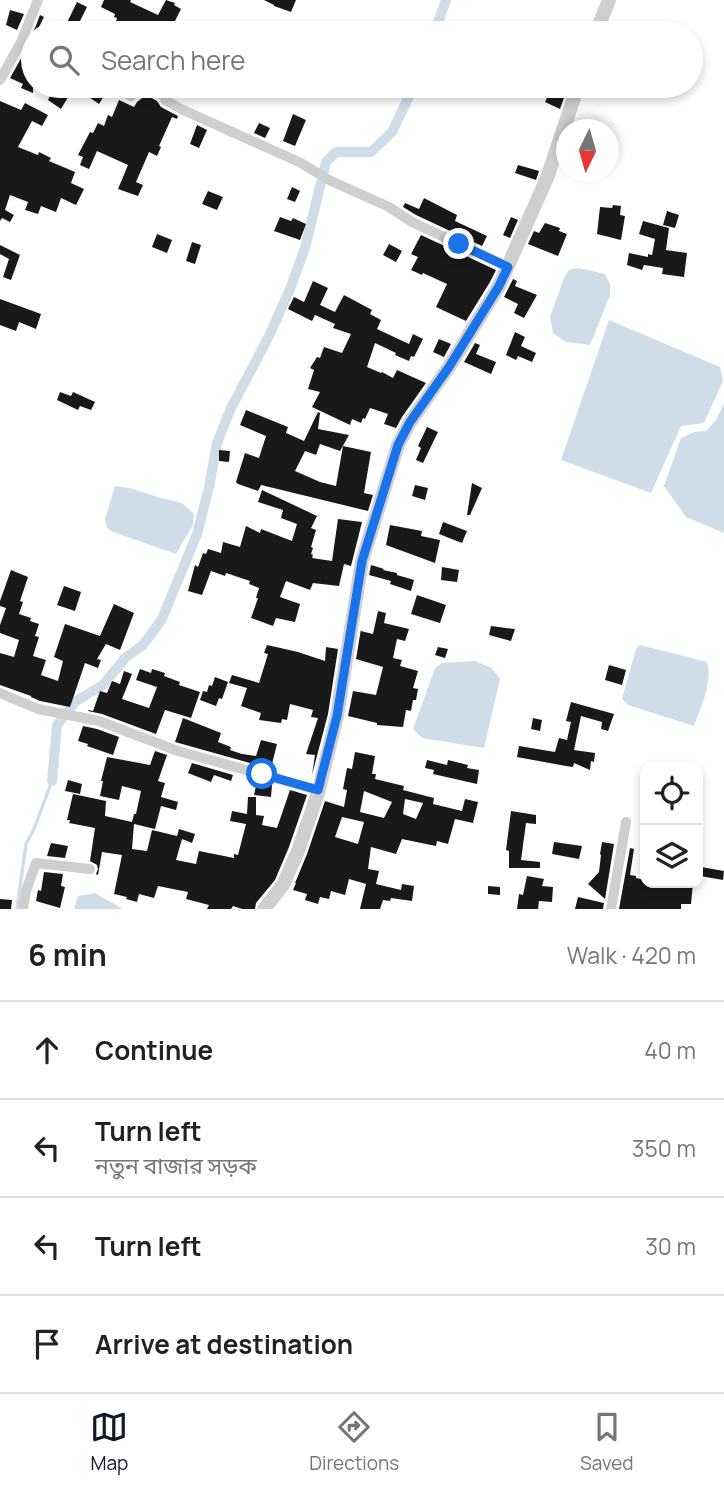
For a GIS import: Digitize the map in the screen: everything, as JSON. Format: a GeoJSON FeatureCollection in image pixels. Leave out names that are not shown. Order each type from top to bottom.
{"type":"FeatureCollection","features":[{"type":"Feature","properties":{"kind":"street"},"geometry":{"type":"LineString","coordinates":[[30,21],[38,0]]}},
{"type":"Feature","properties":{"kind":"street"},"geometry":{"type":"LineString","coordinates":[[601,21],[609,0]]}},
{"type":"Feature","properties":{"kind":"street"},"geometry":{"type":"LineString","coordinates":[[0,80],[21,42]]}},
{"type":"Feature","properties":{"kind":"street"},"geometry":{"type":"LineString","coordinates":[[164,98],[181,110],[292,158],[329,180],[389,207],[412,222],[508,267]]}},
{"type":"Feature","properties":{"kind":"street"},"geometry":{"type":"LineString","coordinates":[[264,909],[283,885],[298,851],[318,790],[337,716],[362,561],[398,445],[410,422],[449,367],[499,286],[547,178],[574,98]]}},
{"type":"Feature","properties":{"kind":"street"},"geometry":{"type":"LineString","coordinates":[[0,692],[38,709],[100,721],[177,751],[318,790]]}},
{"type":"Feature","properties":{"kind":"street"},"geometry":{"type":"LineString","coordinates":[[611,909],[626,822]]}},
{"type":"Feature","properties":{"kind":"street"},"geometry":{"type":"LineString","coordinates":[[23,909],[36,863],[90,869]]}},
{"type":"Feature","properties":{"kind":"shaded area"},"geometry":{"type":"Polygon","coordinates":[[[579,268],[605,274],[610,284],[610,295],[590,345],[566,342],[553,333],[550,317],[564,278],[569,270],[579,268]]]}},
{"type":"Feature","properties":{"kind":"shaded area"},"geometry":{"type":"Polygon","coordinates":[[[609,320],[720,367],[723,381],[704,423],[681,426],[651,493],[561,460],[609,320]]]}},
{"type":"Feature","properties":{"kind":"shaded area"},"geometry":{"type":"Polygon","coordinates":[[[724,403],[724,533],[686,517],[664,486],[681,438],[694,432],[706,431],[716,420],[724,403]]]}},
{"type":"Feature","properties":{"kind":"shaded area"},"geometry":{"type":"Polygon","coordinates":[[[115,486],[182,503],[194,514],[193,525],[176,554],[107,528],[105,519],[115,486]]]}},
{"type":"Feature","properties":{"kind":"shaded area"},"geometry":{"type":"Polygon","coordinates":[[[640,645],[707,662],[707,686],[694,726],[628,705],[622,699],[636,649],[640,645]]]}},
{"type":"Feature","properties":{"kind":"shaded area"},"geometry":{"type":"Polygon","coordinates":[[[475,661],[492,668],[500,679],[484,748],[422,738],[413,729],[435,668],[442,663],[475,661]]]}},
{"type":"Feature","properties":{"kind":"shaded area"},"geometry":{"type":"Polygon","coordinates":[[[95,893],[123,909],[74,909],[78,896],[95,893]]]}},
{"type":"Feature","properties":{"kind":"building"},"geometry":{"type":"Polygon","coordinates":[[[104,0],[131,0],[130,2],[158,15],[166,0],[181,9],[175,21],[116,21],[115,14],[101,7],[104,0]]]}},
{"type":"Feature","properties":{"kind":"building"},"geometry":{"type":"Polygon","coordinates":[[[264,0],[296,0],[291,12],[264,0]]]}},
{"type":"Feature","properties":{"kind":"building"},"geometry":{"type":"Polygon","coordinates":[[[77,2],[87,7],[80,21],[68,21],[77,2]]]}},
{"type":"Feature","properties":{"kind":"building"},"geometry":{"type":"Polygon","coordinates":[[[10,10],[24,14],[17,30],[6,25],[10,10]]]}},
{"type":"Feature","properties":{"kind":"building"},"geometry":{"type":"Polygon","coordinates":[[[21,58],[21,83],[10,78],[21,58]]]}},
{"type":"Feature","properties":{"kind":"building"},"geometry":{"type":"Polygon","coordinates":[[[49,98],[68,98],[61,109],[48,100],[49,98]]]}},
{"type":"Feature","properties":{"kind":"building"},"geometry":{"type":"Polygon","coordinates":[[[90,98],[103,98],[99,104],[90,98]]]}},
{"type":"Feature","properties":{"kind":"building"},"geometry":{"type":"Polygon","coordinates":[[[142,98],[152,98],[161,107],[178,116],[177,119],[172,117],[157,156],[149,152],[136,182],[143,185],[138,196],[118,189],[128,165],[97,151],[89,169],[80,165],[83,157],[78,155],[98,123],[104,126],[108,115],[112,117],[119,100],[134,107],[142,98]]]}},
{"type":"Feature","properties":{"kind":"building"},"geometry":{"type":"Polygon","coordinates":[[[547,98],[564,98],[560,109],[545,102],[547,98]]]}},
{"type":"Feature","properties":{"kind":"building"},"geometry":{"type":"Polygon","coordinates":[[[0,101],[21,110],[25,103],[48,115],[42,126],[32,121],[18,147],[38,155],[39,152],[51,158],[49,161],[75,172],[71,183],[84,189],[76,205],[61,198],[56,212],[41,206],[38,214],[25,210],[28,202],[10,195],[5,210],[14,215],[10,222],[2,218],[0,221],[0,101]]]}},
{"type":"Feature","properties":{"kind":"building"},"geometry":{"type":"Polygon","coordinates":[[[293,114],[306,120],[295,146],[283,141],[293,114]]]}},
{"type":"Feature","properties":{"kind":"building"},"geometry":{"type":"Polygon","coordinates":[[[259,123],[270,128],[265,138],[254,133],[259,123]]]}},
{"type":"Feature","properties":{"kind":"building"},"geometry":{"type":"Polygon","coordinates":[[[197,125],[207,130],[199,148],[190,144],[197,125]]]}},
{"type":"Feature","properties":{"kind":"building"},"geometry":{"type":"Polygon","coordinates":[[[518,165],[539,171],[536,180],[515,173],[518,165]]]}},
{"type":"Feature","properties":{"kind":"building"},"geometry":{"type":"Polygon","coordinates":[[[292,187],[300,191],[295,202],[287,199],[292,187]]]}},
{"type":"Feature","properties":{"kind":"building"},"geometry":{"type":"Polygon","coordinates":[[[208,191],[223,197],[217,210],[202,204],[208,191]]]}},
{"type":"Feature","properties":{"kind":"building"},"geometry":{"type":"Polygon","coordinates":[[[424,198],[457,215],[455,221],[487,236],[482,246],[403,207],[405,203],[419,209],[424,198]]]}},
{"type":"Feature","properties":{"kind":"building"},"geometry":{"type":"Polygon","coordinates":[[[613,205],[621,206],[620,215],[625,216],[621,240],[597,234],[600,207],[612,208],[613,205]]]}},
{"type":"Feature","properties":{"kind":"building"},"geometry":{"type":"Polygon","coordinates":[[[667,211],[679,215],[675,228],[663,225],[667,211]]]}},
{"type":"Feature","properties":{"kind":"building"},"geometry":{"type":"Polygon","coordinates":[[[280,217],[291,221],[293,218],[306,224],[300,240],[274,231],[280,217]]]}},
{"type":"Feature","properties":{"kind":"building"},"geometry":{"type":"Polygon","coordinates":[[[511,217],[518,220],[510,238],[503,235],[511,217]]]}},
{"type":"Feature","properties":{"kind":"building"},"geometry":{"type":"Polygon","coordinates":[[[643,221],[669,228],[666,250],[687,253],[684,277],[662,274],[663,268],[644,265],[642,270],[627,265],[629,253],[648,257],[648,254],[652,255],[655,239],[639,234],[643,221]]]}},
{"type":"Feature","properties":{"kind":"building"},"geometry":{"type":"Polygon","coordinates":[[[545,223],[560,228],[559,231],[567,234],[558,256],[528,244],[534,231],[539,233],[545,223]]]}},
{"type":"Feature","properties":{"kind":"building"},"geometry":{"type":"Polygon","coordinates":[[[157,234],[172,240],[167,253],[152,247],[157,234]]]}},
{"type":"Feature","properties":{"kind":"building"},"geometry":{"type":"Polygon","coordinates":[[[421,235],[496,270],[466,321],[436,307],[447,284],[411,270],[418,257],[411,254],[421,235]]]}},
{"type":"Feature","properties":{"kind":"building"},"geometry":{"type":"Polygon","coordinates":[[[192,242],[201,245],[195,264],[186,261],[192,242]]]}},
{"type":"Feature","properties":{"kind":"building"},"geometry":{"type":"Polygon","coordinates":[[[389,244],[402,251],[396,262],[383,255],[389,244]]]}},
{"type":"Feature","properties":{"kind":"building"},"geometry":{"type":"Polygon","coordinates":[[[0,245],[20,255],[11,280],[3,277],[9,259],[0,254],[0,245]]]}},
{"type":"Feature","properties":{"kind":"building"},"geometry":{"type":"Polygon","coordinates":[[[513,279],[517,281],[515,286],[537,295],[524,318],[514,313],[518,304],[504,297],[513,279]]]}},
{"type":"Feature","properties":{"kind":"building"},"geometry":{"type":"Polygon","coordinates":[[[313,281],[328,288],[320,305],[335,312],[344,295],[372,310],[370,314],[381,320],[377,329],[409,344],[413,334],[423,339],[409,361],[375,343],[367,367],[393,378],[397,370],[426,383],[396,428],[384,424],[388,414],[370,408],[361,423],[352,419],[350,425],[312,407],[320,392],[308,389],[314,370],[310,368],[317,357],[320,358],[324,347],[342,353],[351,334],[333,328],[335,324],[315,315],[312,321],[288,309],[294,297],[304,302],[313,281]]]}},
{"type":"Feature","properties":{"kind":"building"},"geometry":{"type":"Polygon","coordinates":[[[0,299],[41,314],[36,329],[19,322],[16,331],[0,325],[0,299]]]}},
{"type":"Feature","properties":{"kind":"building"},"geometry":{"type":"Polygon","coordinates":[[[515,332],[525,337],[521,346],[536,353],[532,362],[518,356],[516,360],[506,355],[515,332]]]}},
{"type":"Feature","properties":{"kind":"building"},"geometry":{"type":"Polygon","coordinates":[[[439,339],[451,344],[444,357],[433,352],[439,339]]]}},
{"type":"Feature","properties":{"kind":"building"},"geometry":{"type":"Polygon","coordinates":[[[475,343],[480,345],[476,354],[496,362],[491,374],[464,362],[475,343]]]}},
{"type":"Feature","properties":{"kind":"building"},"geometry":{"type":"Polygon","coordinates":[[[60,392],[71,396],[73,392],[95,402],[91,410],[80,406],[78,410],[57,400],[60,392]]]}},
{"type":"Feature","properties":{"kind":"building"},"geometry":{"type":"Polygon","coordinates":[[[246,410],[288,427],[286,433],[304,441],[318,412],[318,429],[349,435],[340,451],[320,444],[316,455],[305,451],[295,471],[320,482],[336,486],[343,446],[371,452],[364,493],[373,495],[368,511],[261,485],[258,491],[238,484],[236,482],[245,453],[259,458],[266,436],[240,425],[246,410]]]}},
{"type":"Feature","properties":{"kind":"building"},"geometry":{"type":"Polygon","coordinates":[[[427,427],[438,432],[423,463],[416,460],[421,448],[418,446],[427,427]]]}},
{"type":"Feature","properties":{"kind":"building"},"geometry":{"type":"Polygon","coordinates":[[[219,450],[230,451],[229,462],[219,461],[219,450]]]}},
{"type":"Feature","properties":{"kind":"building"},"geometry":{"type":"Polygon","coordinates":[[[472,483],[482,488],[470,515],[467,515],[472,483]]]}},
{"type":"Feature","properties":{"kind":"building"},"geometry":{"type":"Polygon","coordinates":[[[415,485],[428,488],[425,500],[412,496],[415,485]]]}},
{"type":"Feature","properties":{"kind":"building"},"geometry":{"type":"Polygon","coordinates":[[[262,490],[317,516],[311,528],[316,530],[311,547],[312,558],[332,561],[338,519],[362,522],[351,566],[344,564],[339,586],[313,583],[310,590],[286,581],[280,597],[300,604],[295,622],[276,618],[273,626],[251,618],[259,588],[249,584],[250,581],[211,571],[202,595],[188,591],[195,565],[198,567],[203,553],[206,554],[208,549],[221,553],[223,542],[240,547],[246,526],[260,533],[261,529],[292,541],[297,524],[281,518],[283,510],[258,502],[262,490]]]}},
{"type":"Feature","properties":{"kind":"building"},"geometry":{"type":"Polygon","coordinates":[[[443,522],[467,531],[462,543],[439,534],[443,522]]]}},
{"type":"Feature","properties":{"kind":"building"},"geometry":{"type":"Polygon","coordinates":[[[390,525],[422,531],[421,536],[440,540],[435,563],[386,545],[390,525]]]}},
{"type":"Feature","properties":{"kind":"building"},"geometry":{"type":"Polygon","coordinates":[[[371,565],[414,580],[411,591],[390,584],[391,581],[369,575],[371,565]]]}},
{"type":"Feature","properties":{"kind":"building"},"geometry":{"type":"Polygon","coordinates":[[[442,567],[459,570],[457,582],[441,580],[442,567]]]}},
{"type":"Feature","properties":{"kind":"building"},"geometry":{"type":"Polygon","coordinates":[[[11,570],[28,577],[20,601],[23,602],[19,614],[39,624],[35,636],[39,637],[33,656],[46,660],[41,675],[58,681],[63,661],[54,657],[65,624],[100,636],[114,604],[134,613],[120,650],[106,644],[97,659],[101,660],[98,668],[85,663],[70,707],[40,701],[0,685],[0,653],[14,657],[19,640],[0,633],[6,608],[0,606],[0,601],[11,570]]]}},
{"type":"Feature","properties":{"kind":"building"},"geometry":{"type":"Polygon","coordinates":[[[64,586],[81,592],[75,611],[57,605],[64,586]]]}},
{"type":"Feature","properties":{"kind":"building"},"geometry":{"type":"Polygon","coordinates":[[[417,595],[446,605],[440,623],[411,614],[417,595]]]}},
{"type":"Feature","properties":{"kind":"building"},"geometry":{"type":"Polygon","coordinates":[[[378,611],[386,613],[384,623],[409,629],[405,641],[397,639],[393,658],[402,660],[400,666],[418,671],[413,688],[418,689],[416,700],[413,700],[411,711],[406,710],[403,727],[377,725],[348,716],[353,691],[376,695],[383,667],[356,659],[361,629],[373,634],[378,611]]]}},
{"type":"Feature","properties":{"kind":"building"},"geometry":{"type":"Polygon","coordinates":[[[491,626],[515,629],[511,641],[489,635],[491,626]]]}},
{"type":"Feature","properties":{"kind":"building"},"geometry":{"type":"Polygon","coordinates":[[[267,645],[325,661],[326,647],[338,649],[328,714],[312,775],[315,755],[306,754],[318,718],[311,717],[313,710],[290,704],[287,720],[282,719],[281,723],[259,720],[261,713],[241,706],[247,688],[229,683],[232,675],[259,683],[268,654],[264,653],[267,645]]]}},
{"type":"Feature","properties":{"kind":"building"},"geometry":{"type":"Polygon","coordinates":[[[438,647],[448,649],[445,658],[435,655],[438,647]]]}},
{"type":"Feature","properties":{"kind":"building"},"geometry":{"type":"Polygon","coordinates":[[[609,665],[626,670],[622,685],[605,680],[609,665]]]}},
{"type":"Feature","properties":{"kind":"building"},"geometry":{"type":"Polygon","coordinates":[[[140,669],[151,673],[152,669],[165,673],[164,676],[180,682],[179,685],[200,692],[191,718],[165,710],[156,734],[88,711],[93,711],[100,691],[107,693],[112,681],[120,684],[124,671],[132,674],[122,699],[149,708],[157,687],[136,680],[140,669]]]}},
{"type":"Feature","properties":{"kind":"building"},"geometry":{"type":"Polygon","coordinates":[[[215,677],[228,682],[222,699],[219,698],[216,706],[200,700],[203,691],[207,692],[209,685],[212,686],[215,677]]]}},
{"type":"Feature","properties":{"kind":"building"},"geometry":{"type":"Polygon","coordinates":[[[571,702],[614,714],[608,731],[601,729],[602,722],[581,716],[574,750],[595,753],[590,770],[574,763],[573,767],[517,757],[519,746],[555,752],[559,738],[567,740],[571,722],[566,721],[571,702]]]}},
{"type":"Feature","properties":{"kind":"building"},"geometry":{"type":"Polygon","coordinates":[[[183,718],[221,733],[218,742],[242,754],[256,756],[261,740],[277,744],[271,768],[275,770],[175,742],[183,718]]]}},
{"type":"Feature","properties":{"kind":"building"},"geometry":{"type":"Polygon","coordinates":[[[533,718],[542,720],[540,731],[531,729],[533,718]]]}},
{"type":"Feature","properties":{"kind":"building"},"geometry":{"type":"Polygon","coordinates":[[[83,726],[119,737],[113,755],[78,741],[83,726]]]}},
{"type":"Feature","properties":{"kind":"building"},"geometry":{"type":"Polygon","coordinates":[[[155,751],[167,755],[158,781],[165,783],[161,797],[178,802],[176,810],[161,806],[155,829],[134,824],[132,849],[147,851],[152,830],[177,836],[179,829],[195,834],[192,843],[182,839],[176,860],[196,864],[199,851],[234,858],[234,854],[238,855],[246,824],[230,821],[232,811],[247,814],[248,797],[256,797],[256,815],[264,816],[262,825],[277,828],[290,790],[307,795],[275,880],[256,903],[255,909],[233,906],[231,909],[207,909],[209,905],[186,899],[188,892],[158,886],[154,898],[139,894],[137,902],[126,899],[127,897],[114,894],[122,855],[102,852],[98,875],[96,874],[97,865],[90,861],[95,828],[69,823],[70,820],[67,820],[73,794],[106,801],[105,816],[132,822],[141,791],[122,786],[119,800],[100,796],[107,757],[150,765],[155,751]]]}},
{"type":"Feature","properties":{"kind":"building"},"geometry":{"type":"Polygon","coordinates":[[[355,752],[375,756],[372,774],[376,774],[375,779],[404,786],[403,790],[434,798],[433,804],[462,811],[465,799],[478,802],[473,823],[455,819],[448,844],[437,841],[436,846],[402,839],[396,854],[371,847],[368,869],[379,871],[376,884],[401,890],[402,884],[414,886],[412,901],[391,898],[390,901],[383,900],[380,909],[360,909],[366,884],[349,879],[345,895],[331,891],[329,899],[320,897],[318,904],[305,900],[307,894],[293,890],[325,801],[344,807],[347,790],[343,789],[347,768],[352,769],[355,752]],[[364,791],[360,812],[384,818],[392,802],[364,791]],[[405,799],[403,814],[416,819],[423,803],[405,799]],[[342,817],[335,837],[358,844],[364,822],[342,817]]]}},
{"type":"Feature","properties":{"kind":"building"},"geometry":{"type":"Polygon","coordinates":[[[427,760],[447,765],[448,760],[479,770],[477,784],[433,774],[434,770],[425,768],[427,760]]]}},
{"type":"Feature","properties":{"kind":"building"},"geometry":{"type":"Polygon","coordinates":[[[192,763],[233,775],[231,781],[214,775],[211,782],[188,773],[192,763]]]}},
{"type":"Feature","properties":{"kind":"building"},"geometry":{"type":"Polygon","coordinates":[[[68,780],[82,784],[80,794],[65,791],[68,780]]]}},
{"type":"Feature","properties":{"kind":"building"},"geometry":{"type":"Polygon","coordinates":[[[257,781],[272,785],[271,797],[254,795],[257,781]]]}},
{"type":"Feature","properties":{"kind":"building"},"geometry":{"type":"Polygon","coordinates":[[[511,811],[536,815],[536,824],[526,823],[521,860],[540,862],[540,868],[509,868],[509,851],[506,850],[511,811]]]}},
{"type":"Feature","properties":{"kind":"building"},"geometry":{"type":"Polygon","coordinates":[[[554,842],[582,846],[579,859],[552,854],[554,842]]]}},
{"type":"Feature","properties":{"kind":"building"},"geometry":{"type":"Polygon","coordinates":[[[602,842],[614,844],[605,899],[588,884],[599,872],[602,842]]]}},
{"type":"Feature","properties":{"kind":"building"},"geometry":{"type":"Polygon","coordinates":[[[51,843],[68,846],[65,858],[47,856],[51,843]]]}},
{"type":"Feature","properties":{"kind":"building"},"geometry":{"type":"Polygon","coordinates":[[[630,848],[634,849],[630,875],[640,879],[640,888],[693,888],[691,904],[681,904],[681,909],[619,909],[630,848]]]}},
{"type":"Feature","properties":{"kind":"building"},"geometry":{"type":"Polygon","coordinates":[[[703,867],[724,871],[723,880],[703,877],[703,867]]]}},
{"type":"Feature","properties":{"kind":"building"},"geometry":{"type":"Polygon","coordinates":[[[44,872],[63,874],[61,886],[65,887],[60,908],[36,901],[38,890],[41,891],[44,872]]]}},
{"type":"Feature","properties":{"kind":"building"},"geometry":{"type":"Polygon","coordinates":[[[527,876],[544,879],[542,886],[553,887],[552,902],[539,901],[538,909],[517,909],[519,894],[523,895],[527,876]]]}},
{"type":"Feature","properties":{"kind":"building"},"geometry":{"type":"Polygon","coordinates":[[[488,886],[500,887],[500,895],[488,894],[488,886]]]}},
{"type":"Feature","properties":{"kind":"building"},"geometry":{"type":"Polygon","coordinates":[[[578,897],[604,903],[603,909],[575,909],[578,897]]]}},
{"type":"Feature","properties":{"kind":"building"},"geometry":{"type":"Polygon","coordinates":[[[0,899],[12,900],[11,909],[0,909],[0,899]]]}},
{"type":"Feature","properties":{"kind":"waterway"},"geometry":{"type":"LineString","coordinates":[[438,21],[446,0]]}},
{"type":"Feature","properties":{"kind":"waterway"},"geometry":{"type":"LineString","coordinates":[[52,781],[57,725],[76,701],[103,685],[125,658],[143,645],[162,619],[197,534],[217,443],[231,408],[269,336],[305,248],[326,162],[336,152],[371,152],[392,132],[408,98]]}},
{"type":"Feature","properties":{"kind":"waterway"},"geometry":{"type":"LineString","coordinates":[[17,909],[26,844],[52,781]]}},
{"type":"Feature","properties":{"kind":"route"},"geometry":{"type":"LineString","coordinates":[[262,774],[318,790],[337,716],[362,561],[398,445],[410,422],[449,367],[508,267],[459,244]]}}]}
